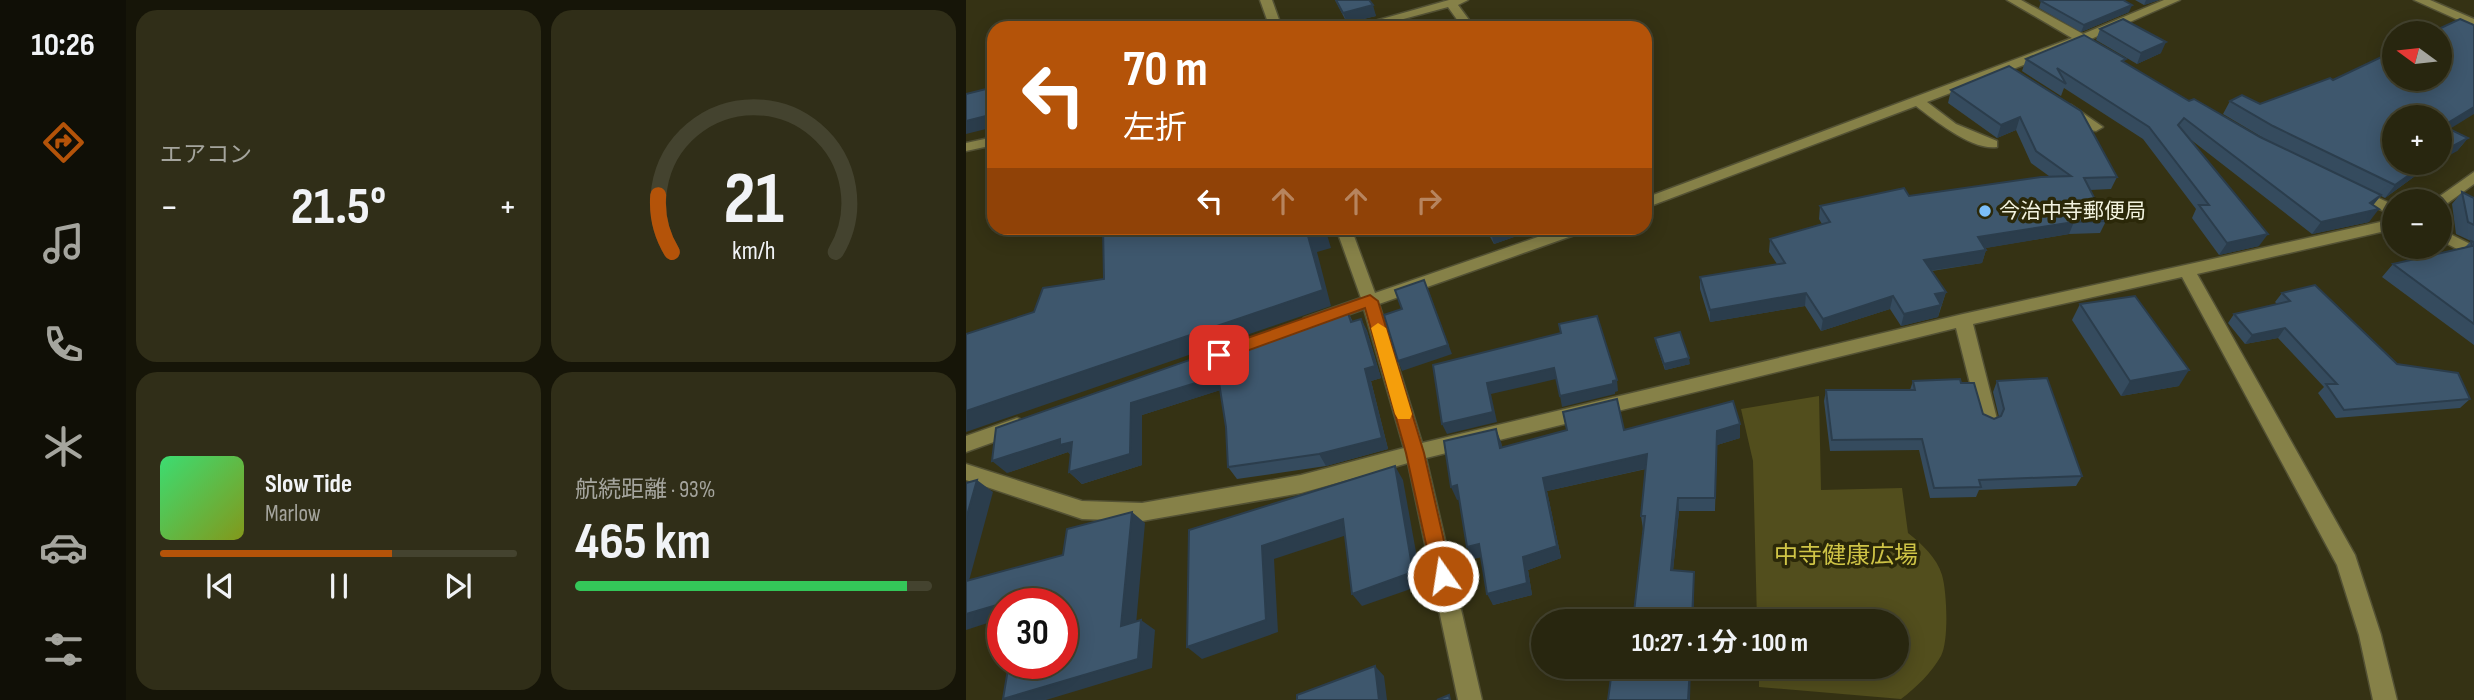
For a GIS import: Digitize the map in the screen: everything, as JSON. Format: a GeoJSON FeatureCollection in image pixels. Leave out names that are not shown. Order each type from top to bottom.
{"type":"FeatureCollection","features":[{"type":"Feature","properties":{"kind":"street"},"geometry":{"type":"LineString","coordinates":[[1266,0],[1274,21]]}},
{"type":"Feature","properties":{"kind":"street"},"geometry":{"type":"LineString","coordinates":[[2013,0],[2106,53]]}},
{"type":"Feature","properties":{"kind":"street"},"geometry":{"type":"LineString","coordinates":[[1652,200],[1918,101],[2010,72],[2174,0]]}},
{"type":"Feature","properties":{"kind":"street"},"geometry":{"type":"LineString","coordinates":[[2420,0],[2474,23]]}},
{"type":"Feature","properties":{"kind":"street"},"geometry":{"type":"LineString","coordinates":[[1376,21],[1423,5],[1457,1],[1466,21]]}},
{"type":"Feature","properties":{"kind":"street"},"geometry":{"type":"LineString","coordinates":[[2133,6],[2144,13]]}},
{"type":"Feature","properties":{"kind":"street"},"geometry":{"type":"LineString","coordinates":[[2050,98],[2096,127]]}},
{"type":"Feature","properties":{"kind":"street"},"geometry":{"type":"LineString","coordinates":[[1918,101],[1951,127],[1992,144]]}},
{"type":"Feature","properties":{"kind":"street"},"geometry":{"type":"LineString","coordinates":[[966,147],[987,142]]}},
{"type":"Feature","properties":{"kind":"street"},"geometry":{"type":"LineString","coordinates":[[2452,193],[2474,177]]}},
{"type":"Feature","properties":{"kind":"street"},"geometry":{"type":"LineString","coordinates":[[2337,184],[2382,205]]}},
{"type":"Feature","properties":{"kind":"street"},"geometry":{"type":"LineString","coordinates":[[966,472],[1082,510],[1142,512],[1301,484],[1415,453],[1963,320],[2382,228]]}},
{"type":"Feature","properties":{"kind":"street"},"geometry":{"type":"LineString","coordinates":[[1346,235],[1370,301],[1415,453],[1470,700]]}},
{"type":"Feature","properties":{"kind":"street"},"geometry":{"type":"LineString","coordinates":[[1292,328],[1558,235]]}},
{"type":"Feature","properties":{"kind":"street"},"geometry":{"type":"LineString","coordinates":[[2452,241],[2474,253]]}},
{"type":"Feature","properties":{"kind":"street"},"geometry":{"type":"LineString","coordinates":[[2186,269],[2347,562],[2370,635],[2385,700]]}},
{"type":"Feature","properties":{"kind":"street"},"geometry":{"type":"LineString","coordinates":[[1963,320],[1988,419]]}},
{"type":"Feature","properties":{"kind":"street"},"geometry":{"type":"LineString","coordinates":[[966,444],[1031,421]]}},
{"type":"Feature","properties":{"kind":"green space","name":"中寺健康広場"},"geometry":{"type":"Polygon","coordinates":[[[1819,396],[1821,490],[1902,488],[1908,533],[1937,563],[1942,575],[1946,616],[1944,649],[1941,656],[1918,685],[1901,699],[1759,687],[1759,679],[1909,679],[1909,609],[1757,609],[1753,461],[1741,409],[1819,396]]]}},
{"type":"Feature","properties":{"kind":"building"},"geometry":{"type":"Polygon","coordinates":[[[1336,0],[1369,0],[1373,5],[1343,13],[1336,0]]]}},
{"type":"Feature","properties":{"kind":"building"},"geometry":{"type":"Polygon","coordinates":[[[2123,0],[2132,5],[2084,25],[2041,1],[2123,0]]]}},
{"type":"Feature","properties":{"kind":"building"},"geometry":{"type":"Polygon","coordinates":[[[2123,19],[2166,42],[2141,53],[2100,29],[2123,19]]]}},
{"type":"Feature","properties":{"kind":"building"},"geometry":{"type":"Polygon","coordinates":[[[2460,19],[2474,25],[2474,107],[2452,120],[2452,105],[2382,105],[2382,175],[2409,175],[2395,185],[2273,126],[2230,101],[2242,95],[2260,104],[2330,78],[2333,80],[2382,57],[2382,91],[2452,91],[2452,23],[2460,19]]]}},
{"type":"Feature","properties":{"kind":"building"},"geometry":{"type":"Polygon","coordinates":[[[2084,35],[2189,101],[2194,99],[2260,137],[2381,195],[2370,203],[2379,209],[2321,222],[2184,118],[2178,125],[2268,234],[2227,243],[2199,205],[2209,205],[2149,127],[2057,68],[2066,84],[2026,59],[2084,35]]]}},
{"type":"Feature","properties":{"kind":"building"},"geometry":{"type":"Polygon","coordinates":[[[2009,66],[2081,111],[2117,177],[2084,178],[2106,221],[2074,222],[1978,237],[1986,250],[1924,260],[1946,292],[1935,294],[1941,305],[1904,314],[1893,296],[1823,319],[1806,293],[1710,310],[1700,277],[1785,263],[1770,239],[1830,222],[1820,206],[1904,188],[1909,196],[2041,177],[2071,176],[2036,151],[2020,117],[2001,125],[1951,90],[2009,66]]]}},
{"type":"Feature","properties":{"kind":"building"},"geometry":{"type":"Polygon","coordinates":[[[987,89],[987,116],[966,121],[966,94],[987,89]]]}},
{"type":"Feature","properties":{"kind":"building"},"geometry":{"type":"Polygon","coordinates":[[[2452,130],[2468,138],[2452,147],[2452,130]]]}},
{"type":"Feature","properties":{"kind":"building"},"geometry":{"type":"Polygon","coordinates":[[[2462,192],[2474,198],[2474,225],[2468,222],[2462,192]]]}},
{"type":"Feature","properties":{"kind":"building"},"geometry":{"type":"Polygon","coordinates":[[[1103,235],[1312,235],[1308,236],[1323,290],[966,411],[966,334],[1034,312],[1043,288],[1104,279],[1103,235]]]}},
{"type":"Feature","properties":{"kind":"building"},"geometry":{"type":"Polygon","coordinates":[[[2471,241],[2474,242],[2474,324],[2393,264],[2415,259],[2452,259],[2452,251],[2472,246],[2471,241]]]}},
{"type":"Feature","properties":{"kind":"building"},"geometry":{"type":"Polygon","coordinates":[[[1424,280],[1448,345],[1398,361],[1384,315],[1402,309],[1395,290],[1424,280]]]}},
{"type":"Feature","properties":{"kind":"building"},"geometry":{"type":"Polygon","coordinates":[[[2315,285],[2397,364],[2458,373],[2470,399],[2344,410],[2326,384],[2337,384],[2285,328],[2252,335],[2234,314],[2290,301],[2282,293],[2315,285]]]}},
{"type":"Feature","properties":{"kind":"building"},"geometry":{"type":"Polygon","coordinates":[[[2135,296],[2189,370],[2130,381],[2080,304],[2135,296]]]}},
{"type":"Feature","properties":{"kind":"building"},"geometry":{"type":"Polygon","coordinates":[[[1347,310],[1351,322],[1361,319],[1375,366],[1365,369],[1382,438],[1319,454],[1228,467],[1226,427],[1218,376],[1131,403],[1130,454],[1069,472],[1072,442],[1060,445],[1060,439],[992,461],[996,428],[1329,311],[1331,316],[1347,310]]]}},
{"type":"Feature","properties":{"kind":"building"},"geometry":{"type":"Polygon","coordinates":[[[1597,316],[1617,380],[1613,381],[1613,384],[1560,396],[1554,368],[1487,383],[1493,412],[1442,424],[1433,365],[1561,333],[1559,324],[1597,316]]]}},
{"type":"Feature","properties":{"kind":"building"},"geometry":{"type":"Polygon","coordinates":[[[1680,332],[1689,358],[1664,364],[1655,338],[1680,332]]]}},
{"type":"Feature","properties":{"kind":"building"},"geometry":{"type":"Polygon","coordinates":[[[2047,378],[2082,476],[1979,480],[1981,487],[1934,488],[1922,439],[1832,440],[1826,390],[1915,390],[1913,381],[1960,379],[1961,383],[1974,383],[1983,414],[1994,419],[2001,416],[2004,409],[1997,381],[2047,378]]]}},
{"type":"Feature","properties":{"kind":"building"},"geometry":{"type":"Polygon","coordinates":[[[1617,399],[1624,430],[1733,401],[1740,424],[1717,431],[1715,498],[1678,498],[1671,570],[1694,572],[1692,609],[1634,609],[1645,516],[1641,516],[1647,454],[1543,478],[1557,546],[1523,557],[1527,583],[1487,594],[1479,544],[1467,547],[1457,485],[1451,487],[1444,441],[1496,429],[1500,448],[1567,430],[1563,412],[1617,399]]]}},
{"type":"Feature","properties":{"kind":"building"},"geometry":{"type":"Polygon","coordinates":[[[1395,466],[1413,572],[1352,594],[1343,519],[1262,546],[1266,620],[1187,647],[1189,530],[1395,466]]]}},
{"type":"Feature","properties":{"kind":"building"},"geometry":{"type":"Polygon","coordinates":[[[977,480],[966,519],[966,483],[977,480]]]}},
{"type":"Feature","properties":{"kind":"building"},"geometry":{"type":"Polygon","coordinates":[[[1132,512],[1121,626],[1141,620],[1138,659],[1078,677],[1078,588],[987,588],[987,608],[966,614],[966,581],[1063,555],[1067,529],[1132,512]]]}},
{"type":"Feature","properties":{"kind":"building"},"geometry":{"type":"Polygon","coordinates":[[[1375,666],[1379,700],[1297,700],[1297,695],[1375,666]]]}},
{"type":"Feature","properties":{"kind":"building"},"geometry":{"type":"Polygon","coordinates":[[[1006,679],[1070,679],[1003,699],[1006,679]]]}},
{"type":"Feature","properties":{"kind":"building"},"geometry":{"type":"Polygon","coordinates":[[[1611,679],[1689,679],[1688,700],[1608,700],[1611,679]]]}},
{"type":"Feature","properties":{"kind":"building"},"geometry":{"type":"Polygon","coordinates":[[[1449,695],[1450,700],[1437,700],[1449,695]]]}},
{"type":"Feature","properties":{"kind":"slow traffic"},"geometry":{"type":"LineString","coordinates":[[1378,328],[1404,414]]}},
{"type":"Feature","properties":{"kind":"place","name":"今治中寺郵便局"},"geometry":{"type":"Point","coordinates":[1985,211]}},
{"type":"Feature","properties":{"kind":"route"},"geometry":{"type":"LineString","coordinates":[[1219,355],[1370,301],[1415,453],[1443,576]]}}]}
